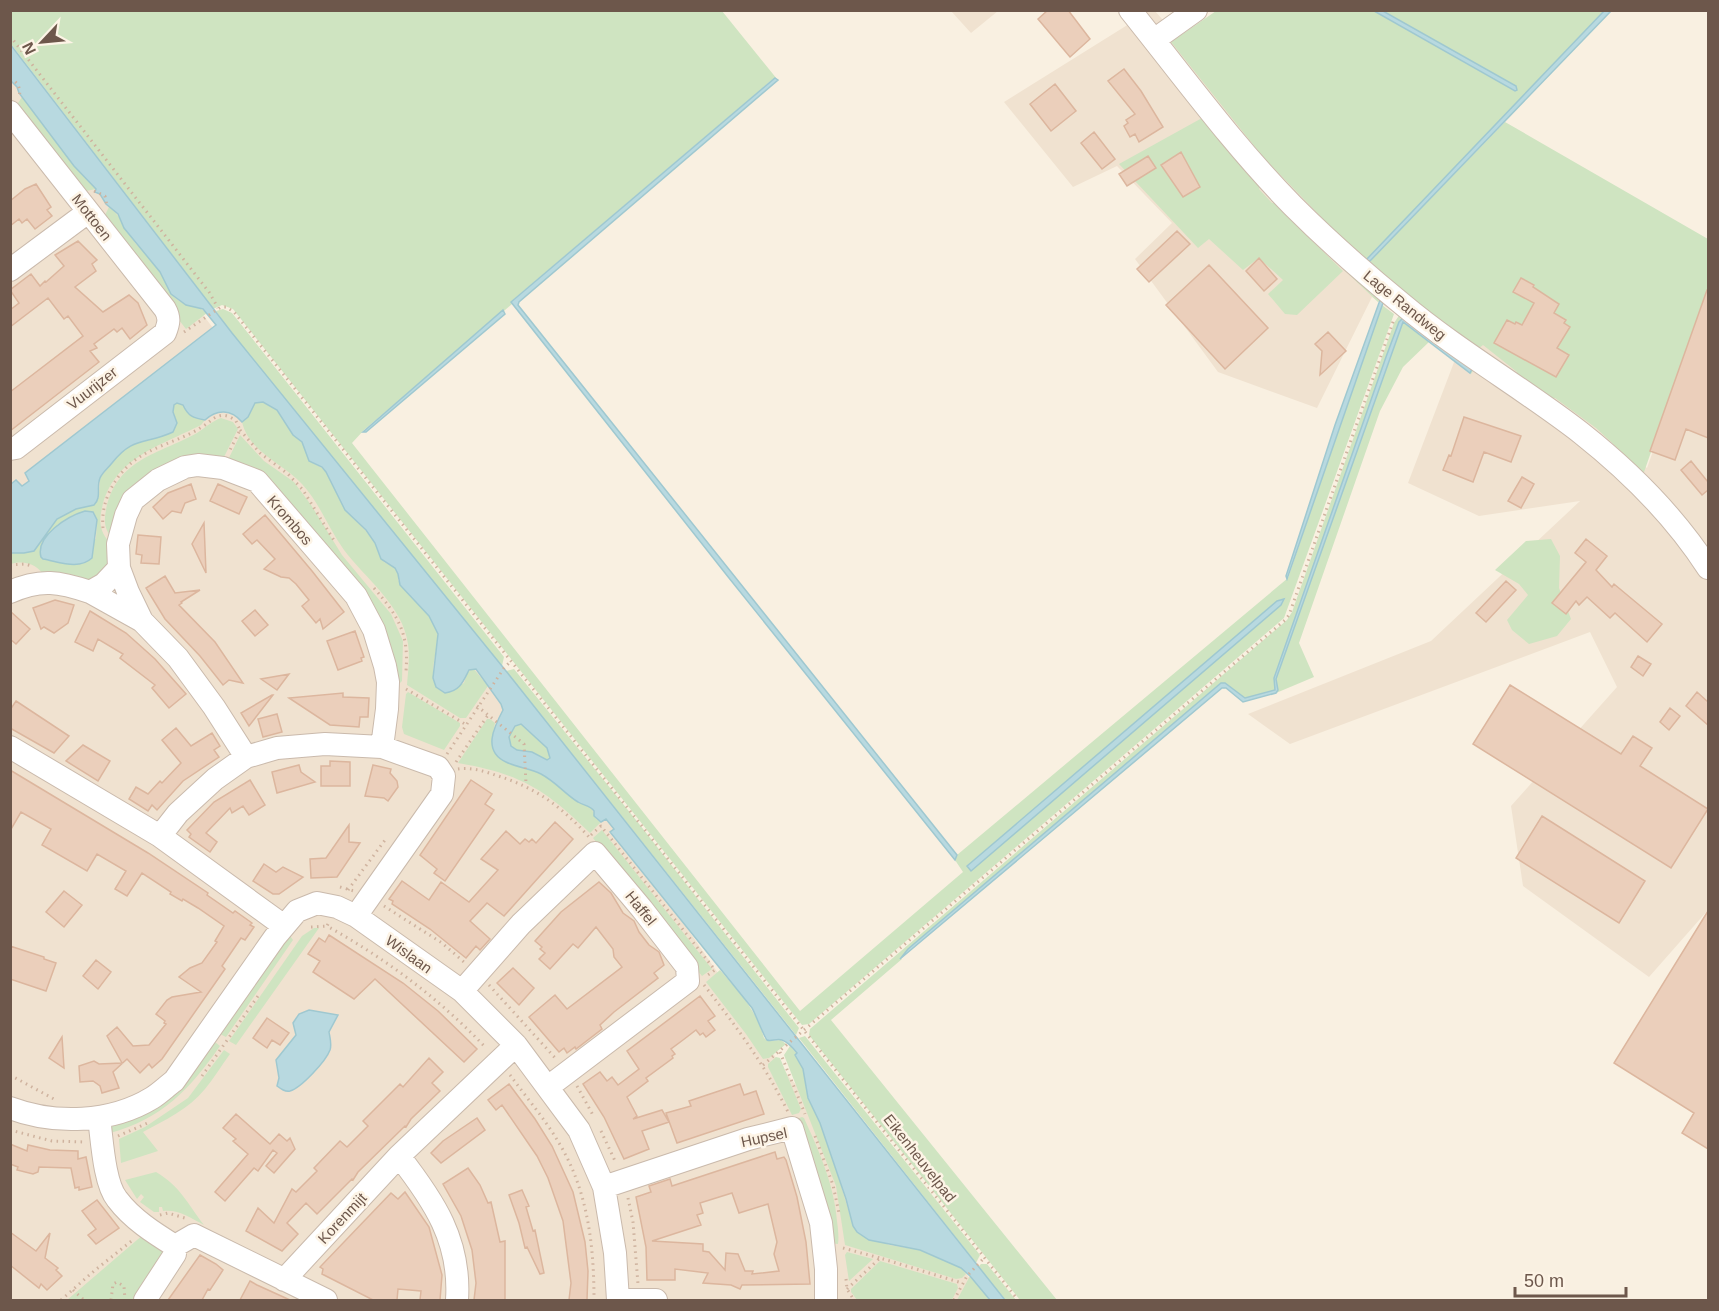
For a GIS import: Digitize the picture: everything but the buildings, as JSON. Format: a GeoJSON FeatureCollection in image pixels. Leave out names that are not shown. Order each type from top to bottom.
{"type":"FeatureCollection","features":[{"type":"Feature","properties":{"kind":"street","name":"Lage Randweg"},"geometry":{"type":"LineString","coordinates":[[1130,10],[1236,143],[1291,205],[1403,305],[1455,345],[1581,433],[1615,462],[1668,514],[1708,568]]}},
{"type":"Feature","properties":{"kind":"street"},"geometry":{"type":"LineString","coordinates":[[1154,40],[1196,10]]}},
{"type":"Feature","properties":{"kind":"street","name":"Mottoen"},"geometry":{"type":"LineString","coordinates":[[13,107],[88,212],[177,327]]}},
{"type":"Feature","properties":{"kind":"street"},"geometry":{"type":"LineString","coordinates":[[10,270],[88,212]]}},
{"type":"Feature","properties":{"kind":"street","name":"Vuurijzer"},"geometry":{"type":"LineString","coordinates":[[10,449],[16,448],[165,333],[177,327]]}},
{"type":"Feature","properties":{"kind":"street","name":"Krombos"},"geometry":{"type":"LineString","coordinates":[[142,621],[119,568],[118,544],[133,500],[158,480],[185,467],[198,465],[223,468],[257,482],[356,596],[374,630],[388,682],[382,747]]}},
{"type":"Feature","properties":{"kind":"street"},"geometry":{"type":"LineString","coordinates":[[90,592],[104,584],[119,568]]}},
{"type":"Feature","properties":{"kind":"street","name":"Krombos"},"geometry":{"type":"LineString","coordinates":[[10,592],[25,585],[55,582],[90,592],[142,621],[177,658],[214,707],[246,757]]}},
{"type":"Feature","properties":{"kind":"street"},"geometry":{"type":"LineString","coordinates":[[160,836],[178,813],[215,779],[246,757],[277,748],[325,744],[382,747],[446,768],[442,794],[356,916]]}},
{"type":"Feature","properties":{"kind":"street"},"geometry":{"type":"LineString","coordinates":[[10,747],[160,836],[284,926]]}},
{"type":"Feature","properties":{"kind":"street"},"geometry":{"type":"LineString","coordinates":[[462,992],[521,924],[595,852]]}},
{"type":"Feature","properties":{"kind":"street","name":"Haffel"},"geometry":{"type":"LineString","coordinates":[[595,852],[687,967],[688,981]]}},
{"type":"Feature","properties":{"kind":"street","name":"Wislaan"},"geometry":{"type":"LineString","coordinates":[[10,1108],[100,1129],[125,1111],[152,1098],[174,1081],[297,910],[317,903],[337,907],[356,916],[462,992],[516,1045],[548,1087],[614,1184],[615,1252],[633,1300]]}},
{"type":"Feature","properties":{"kind":"street"},"geometry":{"type":"LineString","coordinates":[[548,1087],[688,981]]}},
{"type":"Feature","properties":{"kind":"street","name":"Korenmijt"},"geometry":{"type":"LineString","coordinates":[[284,1280],[399,1156],[516,1045]]}},
{"type":"Feature","properties":{"kind":"street","name":"Hupsel"},"geometry":{"type":"LineString","coordinates":[[614,1184],[748,1139],[792,1128],[820,1224],[826,1269],[834,1297]]}},
{"type":"Feature","properties":{"kind":"street"},"geometry":{"type":"LineString","coordinates":[[100,1129],[104,1164],[116,1198],[148,1230],[175,1246]]}},
{"type":"Feature","properties":{"kind":"street"},"geometry":{"type":"LineString","coordinates":[[399,1156],[423,1187],[443,1221],[455,1253],[459,1278],[457,1300]]}},
{"type":"Feature","properties":{"kind":"street"},"geometry":{"type":"LineString","coordinates":[[175,1246],[194,1235],[326,1300]]}},
{"type":"Feature","properties":{"kind":"street"},"geometry":{"type":"LineString","coordinates":[[146,1300],[175,1254],[175,1246]]}},
{"type":"Feature","properties":{"kind":"path"},"geometry":{"type":"LineString","coordinates":[[10,36],[209,292],[217,309],[204,318],[177,327]]}},
{"type":"Feature","properties":{"kind":"path"},"geometry":{"type":"LineString","coordinates":[[10,79],[20,88],[19,98],[13,107]]}},
{"type":"Feature","properties":{"kind":"path"},"geometry":{"type":"LineString","coordinates":[[763,1065],[1285,620],[1289,615],[1394,319],[1403,305]]}},
{"type":"Feature","properties":{"kind":"path","name":"Eikenheuvelpad"},"geometry":{"type":"LineString","coordinates":[[217,309],[226,307],[234,312],[1018,1300]]}},
{"type":"Feature","properties":{"kind":"path"},"geometry":{"type":"LineString","coordinates":[[208,422],[224,415],[236,421],[240,426],[223,468]]}},
{"type":"Feature","properties":{"kind":"path"},"geometry":{"type":"LineString","coordinates":[[446,768],[465,724],[510,662]]}},
{"type":"Feature","properties":{"kind":"path"},"geometry":{"type":"LineString","coordinates":[[403,700],[404,688],[465,724]]}},
{"type":"Feature","properties":{"kind":"path"},"geometry":{"type":"LineString","coordinates":[[477,706],[524,744],[526,785]]}},
{"type":"Feature","properties":{"kind":"path"},"geometry":{"type":"LineString","coordinates":[[446,768],[488,715]]}},
{"type":"Feature","properties":{"kind":"path"},"geometry":{"type":"LineString","coordinates":[[446,768],[483,771],[526,785],[570,817],[589,837],[595,852]]}},
{"type":"Feature","properties":{"kind":"path"},"geometry":{"type":"LineString","coordinates":[[337,887],[370,897],[442,943],[477,974],[527,1025],[567,1072],[582,1093],[595,1119]]}},
{"type":"Feature","properties":{"kind":"path"},"geometry":{"type":"LineString","coordinates":[[688,981],[701,980],[742,1033],[763,1065],[790,1118],[792,1128]]}},
{"type":"Feature","properties":{"kind":"path"},"geometry":{"type":"LineString","coordinates":[[10,1075],[58,1101]]}},
{"type":"Feature","properties":{"kind":"path"},"geometry":{"type":"LineString","coordinates":[[10,1130],[52,1141],[100,1129]]}},
{"type":"Feature","properties":{"kind":"path"},"geometry":{"type":"LineString","coordinates":[[600,1129],[614,1184],[634,1232],[638,1264],[633,1300]]}},
{"type":"Feature","properties":{"kind":"path"},"geometry":{"type":"LineString","coordinates":[[160,1208],[162,1214]]}},
{"type":"Feature","properties":{"kind":"path"},"geometry":{"type":"LineString","coordinates":[[823,1245],[879,1258],[962,1283]]}},
{"type":"Feature","properties":{"kind":"path"},"geometry":{"type":"LineString","coordinates":[[834,1297],[879,1258]]}},
{"type":"Feature","properties":{"kind":"path"},"geometry":{"type":"LineString","coordinates":[[954,1300],[967,1276],[984,1258]]}},
{"type":"Feature","properties":{"kind":"path"},"geometry":{"type":"LineString","coordinates":[[111,1300],[113,1284],[117,1282],[124,1286],[124,1300]]}},
{"type":"Feature","properties":{"kind":"path"},"geometry":{"type":"LineString","coordinates":[[73,1290],[84,1300]]}},
{"type":"Feature","properties":{"kind":"shaded area"},"geometry":{"type":"Polygon","coordinates":[[[951,11],[998,11],[971,33],[951,11]]]}},
{"type":"Feature","properties":{"kind":"shaded area"},"geometry":{"type":"Polygon","coordinates":[[[1118,11],[1155,11],[1332,214],[1647,468],[1708,296],[1708,910],[1649,977],[1523,886],[1511,806],[1617,687],[1590,632],[1290,744],[1248,714],[1431,641],[1580,501],[1479,516],[1408,483],[1456,357],[1372,297],[1317,408],[1218,372],[1135,259],[1172,223],[1117,166],[1073,187],[1004,102],[1129,24],[1118,11]]]}},
{"type":"Feature","properties":{"kind":"shaded area"},"geometry":{"type":"Polygon","coordinates":[[[24,77],[231,352],[622,833],[789,1077],[938,1238],[987,1300],[11,1300],[10,80],[24,77]]]}},
{"type":"Feature","properties":{"kind":"green space"},"geometry":{"type":"Polygon","coordinates":[[[11,10],[722,11],[777,79],[773,79],[514,299],[512,304],[364,430],[352,443],[800,1011],[963,872],[955,860],[957,855],[1288,578],[1382,305],[1394,314],[1284,618],[809,1024],[802,1025],[233,309],[222,305],[213,309],[11,44],[11,10]],[[1282,599],[968,866],[970,870],[1281,605],[1282,599]]]}},
{"type":"Feature","properties":{"kind":"green space"},"geometry":{"type":"Polygon","coordinates":[[[1201,11],[1209,11],[1168,40],[1168,44],[1267,164],[1309,209],[1356,253],[1263,157],[1171,42],[1216,11],[1374,11],[1515,91],[1516,86],[1383,11],[1604,11],[1366,260],[1370,261],[1505,122],[1708,239],[1708,289],[1643,475],[1638,475],[1597,438],[1516,380],[1517,372],[1483,345],[1472,350],[1384,282],[1321,227],[1266,168],[1166,46],[1165,38],[1201,11]],[[1555,398],[1552,399],[1640,469],[1596,428],[1555,398]]]}},
{"type":"Feature","properties":{"kind":"green space"},"geometry":{"type":"Polygon","coordinates":[[[22,97],[74,166],[96,189],[86,191],[16,106],[22,97]]]}},
{"type":"Feature","properties":{"kind":"green space"},"geometry":{"type":"Polygon","coordinates":[[[1202,118],[1261,185],[1259,189],[1272,203],[1277,203],[1380,300],[1378,302],[1283,212],[1343,271],[1297,315],[1285,314],[1268,294],[1283,280],[1259,258],[1243,270],[1209,239],[1198,248],[1119,164],[1202,118]]]}},
{"type":"Feature","properties":{"kind":"green space"},"geometry":{"type":"Polygon","coordinates":[[[109,207],[136,244],[155,265],[174,297],[207,313],[186,329],[100,219],[109,207]]]}},
{"type":"Feature","properties":{"kind":"green space"},"geometry":{"type":"Polygon","coordinates":[[[223,309],[232,313],[504,657],[502,666],[232,333],[216,311],[223,309]]]}},
{"type":"Feature","properties":{"kind":"green space"},"geometry":{"type":"Polygon","coordinates":[[[1400,314],[1476,366],[1471,374],[1472,369],[1406,319],[1400,320],[1274,678],[1276,690],[1245,698],[1221,683],[908,949],[900,958],[902,959],[831,1020],[1057,1300],[1020,1300],[809,1035],[810,1029],[1287,620],[1292,612],[1394,323],[1400,314]]]}},
{"type":"Feature","properties":{"kind":"green space"},"geometry":{"type":"Polygon","coordinates":[[[1403,321],[1430,341],[1403,367],[1380,411],[1299,643],[1314,677],[1276,693],[1278,691],[1276,679],[1403,321]]]}},
{"type":"Feature","properties":{"kind":"green space"},"geometry":{"type":"Polygon","coordinates":[[[258,402],[269,404],[277,410],[293,435],[302,442],[309,461],[326,472],[345,510],[365,530],[375,543],[384,562],[395,568],[398,580],[432,618],[437,632],[433,674],[438,688],[445,693],[464,683],[467,673],[473,668],[488,686],[466,718],[460,718],[407,685],[408,644],[399,617],[382,593],[344,550],[308,491],[259,449],[246,432],[242,422],[258,402]]]}},
{"type":"Feature","properties":{"kind":"green space"},"geometry":{"type":"Polygon","coordinates":[[[177,403],[183,405],[192,416],[205,420],[201,425],[140,456],[116,477],[108,491],[100,519],[103,533],[113,546],[112,559],[90,583],[45,577],[30,564],[11,564],[11,553],[21,553],[33,548],[48,527],[58,518],[73,510],[94,505],[99,497],[100,478],[121,451],[132,444],[150,440],[176,419],[173,412],[174,405],[177,403]],[[73,515],[57,525],[70,563],[79,565],[96,538],[97,520],[73,515]]]}},
{"type":"Feature","properties":{"kind":"green space"},"geometry":{"type":"Polygon","coordinates":[[[221,418],[233,422],[238,429],[222,461],[183,461],[111,537],[106,527],[105,514],[111,493],[119,479],[141,460],[197,433],[221,418]]]}},
{"type":"Feature","properties":{"kind":"green space"},"geometry":{"type":"Polygon","coordinates":[[[240,435],[264,461],[294,482],[342,555],[391,614],[403,641],[402,681],[400,683],[397,682],[385,646],[227,462],[240,435]]]}},
{"type":"Feature","properties":{"kind":"green space"},"geometry":{"type":"Polygon","coordinates":[[[1551,539],[1560,556],[1559,588],[1571,619],[1557,636],[1529,644],[1512,630],[1507,620],[1528,595],[1519,584],[1495,570],[1526,541],[1551,539]]]}},
{"type":"Feature","properties":{"kind":"green space"},"geometry":{"type":"Polygon","coordinates":[[[514,669],[799,1028],[796,1035],[506,671],[514,669]]]}},
{"type":"Feature","properties":{"kind":"green space"},"geometry":{"type":"Polygon","coordinates":[[[408,692],[460,723],[444,750],[404,734],[402,727],[408,692]]]}},
{"type":"Feature","properties":{"kind":"green space"},"geometry":{"type":"Polygon","coordinates":[[[487,719],[495,723],[493,742],[502,759],[533,770],[555,782],[578,802],[591,807],[596,819],[601,822],[590,833],[545,794],[516,778],[458,763],[487,719]]]}},
{"type":"Feature","properties":{"kind":"green space"},"geometry":{"type":"Polygon","coordinates":[[[521,724],[547,748],[550,758],[547,760],[532,752],[517,750],[511,746],[509,737],[514,726],[521,724]]]}},
{"type":"Feature","properties":{"kind":"green space"},"geometry":{"type":"Polygon","coordinates":[[[602,830],[712,969],[702,976],[593,838],[602,830]]]}},
{"type":"Feature","properties":{"kind":"green space"},"geometry":{"type":"Polygon","coordinates":[[[314,928],[319,928],[236,1045],[229,1041],[302,936],[314,928]]]}},
{"type":"Feature","properties":{"kind":"green space"},"geometry":{"type":"Polygon","coordinates":[[[288,933],[293,940],[226,1037],[220,1034],[288,933]]]}},
{"type":"Feature","properties":{"kind":"green space"},"geometry":{"type":"Polygon","coordinates":[[[720,970],[752,1010],[764,1038],[768,1041],[781,1040],[786,1044],[769,1058],[763,1059],[706,982],[720,970]]]}},
{"type":"Feature","properties":{"kind":"green space"},"geometry":{"type":"Polygon","coordinates":[[[805,1036],[980,1255],[976,1263],[799,1038],[805,1036]]]}},
{"type":"Feature","properties":{"kind":"green space"},"geometry":{"type":"Polygon","coordinates":[[[215,1042],[220,1046],[186,1089],[160,1111],[145,1120],[110,1133],[111,1123],[215,1042]]]}},
{"type":"Feature","properties":{"kind":"green space"},"geometry":{"type":"Polygon","coordinates":[[[790,1046],[797,1054],[795,1055],[803,1069],[808,1098],[834,1162],[853,1226],[889,1245],[920,1250],[961,1268],[966,1274],[962,1278],[956,1279],[845,1245],[836,1186],[784,1055],[790,1046]]]}},
{"type":"Feature","properties":{"kind":"green space"},"geometry":{"type":"Polygon","coordinates":[[[224,1050],[230,1054],[199,1096],[176,1114],[143,1132],[158,1151],[121,1163],[119,1139],[145,1127],[188,1098],[224,1050]]]}},
{"type":"Feature","properties":{"kind":"green space"},"geometry":{"type":"Polygon","coordinates":[[[776,1057],[780,1058],[801,1109],[799,1113],[792,1115],[768,1067],[768,1064],[776,1057]]]}},
{"type":"Feature","properties":{"kind":"green space"},"geometry":{"type":"Polygon","coordinates":[[[802,1117],[815,1143],[829,1181],[835,1207],[838,1244],[828,1243],[794,1120],[802,1117]]]}},
{"type":"Feature","properties":{"kind":"green space"},"geometry":{"type":"Polygon","coordinates":[[[156,1172],[178,1190],[204,1225],[179,1213],[163,1211],[162,1207],[159,1207],[159,1212],[154,1212],[140,1202],[144,1197],[141,1194],[137,1199],[125,1180],[156,1172]]]}},
{"type":"Feature","properties":{"kind":"green space"},"geometry":{"type":"Polygon","coordinates":[[[144,1234],[167,1250],[140,1300],[67,1300],[144,1234]]]}},
{"type":"Feature","properties":{"kind":"green space"},"geometry":{"type":"Polygon","coordinates":[[[847,1252],[873,1259],[849,1281],[845,1255],[847,1252]]]}},
{"type":"Feature","properties":{"kind":"green space"},"geometry":{"type":"Polygon","coordinates":[[[880,1261],[957,1284],[958,1288],[952,1300],[857,1300],[851,1289],[880,1261]]]}},
{"type":"Feature","properties":{"kind":"green space"},"geometry":{"type":"Polygon","coordinates":[[[981,1264],[987,1264],[1016,1300],[1005,1300],[978,1267],[981,1264]]]}},
{"type":"Feature","properties":{"kind":"green space"},"geometry":{"type":"Polygon","coordinates":[[[970,1276],[990,1300],[957,1300],[970,1276]]]}},
{"type":"Feature","properties":{"kind":"water"},"geometry":{"type":"Polygon","coordinates":[[[1374,11],[1383,11],[1516,86],[1517,90],[1515,91],[1374,11]]]}},
{"type":"Feature","properties":{"kind":"water"},"geometry":{"type":"Polygon","coordinates":[[[1604,11],[1611,11],[1370,261],[1366,260],[1604,11]]]}},
{"type":"Feature","properties":{"kind":"water"},"geometry":{"type":"Polygon","coordinates":[[[10,44],[232,333],[506,671],[1005,1300],[990,1300],[961,1268],[920,1250],[869,1240],[857,1232],[853,1226],[820,1123],[808,1098],[803,1069],[795,1055],[797,1053],[784,1041],[767,1040],[752,1008],[610,832],[614,829],[606,819],[601,822],[594,816],[591,808],[573,799],[541,774],[510,764],[494,752],[492,738],[503,710],[476,669],[469,670],[454,690],[445,693],[436,687],[433,678],[438,634],[429,616],[400,585],[395,568],[381,559],[375,543],[366,530],[345,510],[326,472],[322,467],[309,461],[302,442],[293,435],[277,410],[263,402],[255,403],[248,417],[242,422],[224,412],[214,414],[205,420],[191,416],[183,405],[177,403],[174,405],[173,412],[177,423],[173,432],[140,442],[120,454],[101,476],[98,499],[94,505],[76,509],[57,519],[34,551],[11,553],[11,484],[16,480],[22,486],[29,481],[25,473],[216,325],[203,309],[186,305],[171,294],[160,272],[124,228],[118,214],[106,204],[100,194],[95,192],[96,189],[74,166],[11,81],[10,44]],[[521,724],[515,726],[509,737],[511,746],[517,750],[532,752],[547,760],[550,758],[547,748],[521,724]]]}},
{"type":"Feature","properties":{"kind":"water"},"geometry":{"type":"Polygon","coordinates":[[[775,78],[778,80],[518,305],[957,855],[955,860],[511,302],[775,78]]]}},
{"type":"Feature","properties":{"kind":"water"},"geometry":{"type":"Polygon","coordinates":[[[1380,300],[1383,303],[1287,579],[1286,576],[1335,425],[1380,300]]]}},
{"type":"Feature","properties":{"kind":"water"},"geometry":{"type":"Polygon","coordinates":[[[503,310],[505,314],[366,432],[363,432],[503,310]]]}},
{"type":"Feature","properties":{"kind":"water"},"geometry":{"type":"Polygon","coordinates":[[[1404,317],[1472,369],[1470,373],[1403,322],[1276,679],[1278,690],[1276,693],[1243,702],[1226,688],[1222,688],[900,959],[908,949],[1221,683],[1225,683],[1245,698],[1275,690],[1274,678],[1386,357],[1399,322],[1404,317]]]}},
{"type":"Feature","properties":{"kind":"water"},"geometry":{"type":"Polygon","coordinates":[[[85,511],[93,512],[97,520],[92,558],[81,564],[43,559],[40,549],[54,528],[70,517],[85,511]]]}},
{"type":"Feature","properties":{"kind":"water"},"geometry":{"type":"Polygon","coordinates":[[[1284,599],[1281,605],[971,871],[967,866],[1277,601],[1284,599]]]}},
{"type":"Feature","properties":{"kind":"water"},"geometry":{"type":"Polygon","coordinates":[[[309,1010],[338,1015],[329,1032],[330,1050],[313,1074],[295,1089],[285,1091],[277,1086],[279,1078],[276,1060],[296,1035],[293,1023],[299,1014],[309,1010]]]}}]}
